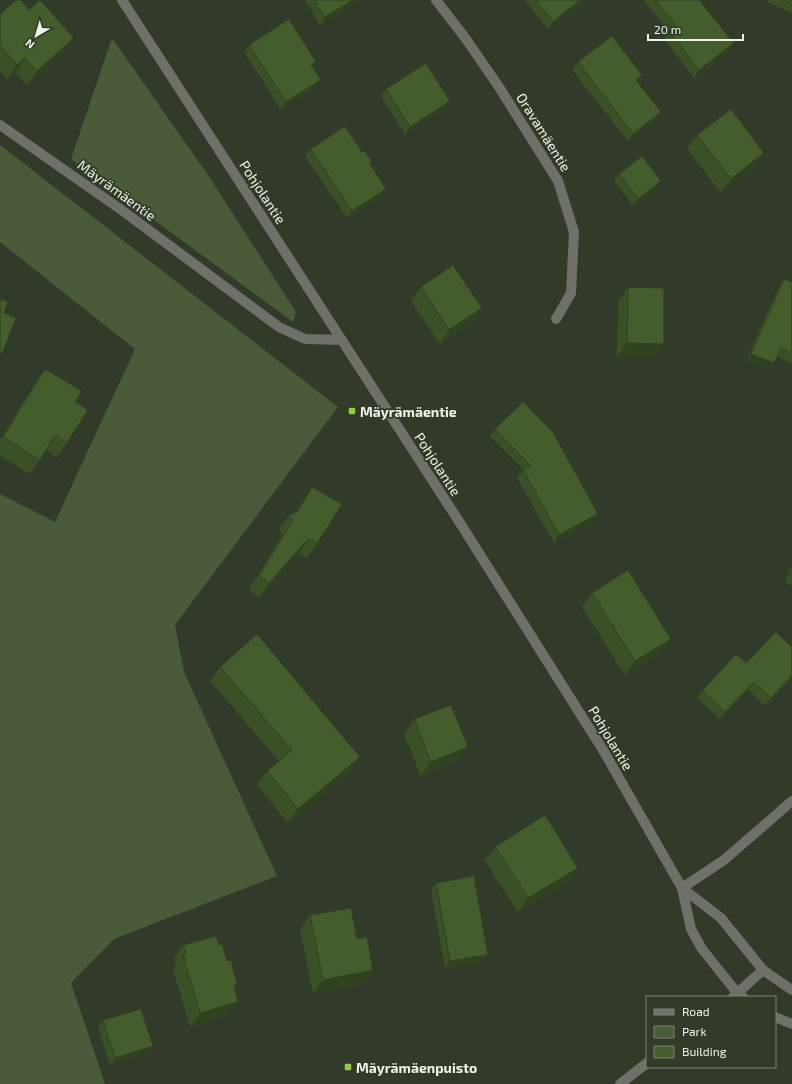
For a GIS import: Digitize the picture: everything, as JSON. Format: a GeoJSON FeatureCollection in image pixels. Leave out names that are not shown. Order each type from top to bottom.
{"type":"FeatureCollection","features":[{"type":"Feature","properties":{"kind":"street","name":"Pohjolantie"},"geometry":{"type":"LineString","coordinates":[[122,0],[342,340],[603,750],[682,888],[691,929],[702,949],[738,996]]}},
{"type":"Feature","properties":{"kind":"street","name":"Oravamäentie"},"geometry":{"type":"LineString","coordinates":[[436,0],[466,39],[499,87],[558,181],[574,232],[571,293],[556,319]]}},
{"type":"Feature","properties":{"kind":"street","name":"Mäyrämäentie"},"geometry":{"type":"LineString","coordinates":[[0,125],[123,211],[279,327],[304,339],[342,340]]}},
{"type":"Feature","properties":{"kind":"street"},"geometry":{"type":"LineString","coordinates":[[682,888],[724,860],[792,801]]}},
{"type":"Feature","properties":{"kind":"street","name":"Pohjolantie"},"geometry":{"type":"LineString","coordinates":[[682,888],[721,918],[763,970],[792,990]]}},
{"type":"Feature","properties":{"kind":"street"},"geometry":{"type":"LineString","coordinates":[[738,996],[763,970]]}},
{"type":"Feature","properties":{"kind":"street"},"geometry":{"type":"LineString","coordinates":[[776,1017],[792,1024]]}},
{"type":"Feature","properties":{"kind":"street"},"geometry":{"type":"LineString","coordinates":[[620,1084],[646,1064]]}},
{"type":"Feature","properties":{"kind":"green space"},"geometry":{"type":"Polygon","coordinates":[[[112,38],[210,178],[296,312],[293,322],[71,159],[112,38]]]}},
{"type":"Feature","properties":{"kind":"green space"},"geometry":{"type":"Polygon","coordinates":[[[0,145],[338,407],[175,625],[184,672],[277,876],[114,939],[71,983],[105,1084],[0,1084],[0,494],[55,522],[135,349],[0,242],[0,145]]]}},
{"type":"Feature","properties":{"kind":"building"},"geometry":{"type":"Polygon","coordinates":[[[16,0],[21,0],[29,10],[40,0],[74,38],[37,71],[25,58],[17,65],[0,45],[0,14],[16,0]]]}},
{"type":"Feature","properties":{"kind":"building"},"geometry":{"type":"Polygon","coordinates":[[[314,0],[353,0],[325,17],[314,0]]]}},
{"type":"Feature","properties":{"kind":"building"},"geometry":{"type":"Polygon","coordinates":[[[536,0],[580,0],[553,22],[536,0]]]}},
{"type":"Feature","properties":{"kind":"building"},"geometry":{"type":"Polygon","coordinates":[[[655,0],[699,0],[734,43],[699,70],[669,31],[676,26],[655,0]]]}},
{"type":"Feature","properties":{"kind":"building"},"geometry":{"type":"Polygon","coordinates":[[[783,0],[792,0],[792,4],[783,0]]]}},
{"type":"Feature","properties":{"kind":"building"},"geometry":{"type":"Polygon","coordinates":[[[289,19],[316,62],[311,65],[321,80],[286,102],[249,45],[289,19]]]}},
{"type":"Feature","properties":{"kind":"building"},"geometry":{"type":"Polygon","coordinates":[[[612,36],[642,75],[636,80],[661,112],[633,134],[578,62],[612,36]]]}},
{"type":"Feature","properties":{"kind":"building"},"geometry":{"type":"Polygon","coordinates":[[[426,63],[450,101],[410,127],[386,89],[426,63]]]}},
{"type":"Feature","properties":{"kind":"building"},"geometry":{"type":"Polygon","coordinates":[[[731,109],[764,153],[731,179],[697,135],[731,109]]]}},
{"type":"Feature","properties":{"kind":"building"},"geometry":{"type":"Polygon","coordinates":[[[345,126],[361,151],[365,152],[371,160],[370,164],[386,189],[352,211],[311,149],[345,126]]]}},
{"type":"Feature","properties":{"kind":"building"},"geometry":{"type":"Polygon","coordinates":[[[642,156],[661,181],[638,199],[619,174],[642,156]]]}},
{"type":"Feature","properties":{"kind":"building"},"geometry":{"type":"Polygon","coordinates":[[[453,265],[482,308],[449,330],[421,287],[453,265]]]}},
{"type":"Feature","properties":{"kind":"building"},"geometry":{"type":"Polygon","coordinates":[[[784,279],[792,282],[792,354],[781,348],[774,363],[751,354],[784,279]]]}},
{"type":"Feature","properties":{"kind":"building"},"geometry":{"type":"Polygon","coordinates":[[[628,287],[664,288],[664,344],[627,343],[628,287]]]}},
{"type":"Feature","properties":{"kind":"building"},"geometry":{"type":"Polygon","coordinates":[[[0,299],[8,302],[4,313],[16,318],[2,354],[0,353],[0,299]]]}},
{"type":"Feature","properties":{"kind":"building"},"geometry":{"type":"Polygon","coordinates":[[[45,369],[82,391],[75,402],[88,410],[67,443],[55,435],[40,460],[3,437],[45,369]]]}},
{"type":"Feature","properties":{"kind":"building"},"geometry":{"type":"Polygon","coordinates":[[[523,402],[553,432],[598,514],[559,535],[523,470],[531,466],[495,429],[523,402]]]}},
{"type":"Feature","properties":{"kind":"building"},"geometry":{"type":"Polygon","coordinates":[[[312,487],[342,504],[317,544],[309,538],[269,583],[259,576],[292,521],[289,515],[298,511],[312,487]]]}},
{"type":"Feature","properties":{"kind":"building"},"geometry":{"type":"Polygon","coordinates":[[[628,570],[671,639],[635,661],[592,593],[628,570]]]}},
{"type":"Feature","properties":{"kind":"building"},"geometry":{"type":"Polygon","coordinates":[[[776,632],[792,647],[792,675],[771,698],[754,682],[725,712],[702,691],[736,654],[746,663],[776,632]]]}},
{"type":"Feature","properties":{"kind":"building"},"geometry":{"type":"Polygon","coordinates":[[[257,634],[360,757],[298,809],[267,771],[292,750],[220,667],[257,634]]]}},
{"type":"Feature","properties":{"kind":"building"},"geometry":{"type":"Polygon","coordinates":[[[451,705],[468,747],[431,762],[414,719],[451,705]]]}},
{"type":"Feature","properties":{"kind":"building"},"geometry":{"type":"Polygon","coordinates":[[[545,815],[578,868],[528,898],[495,847],[545,815]]]}},
{"type":"Feature","properties":{"kind":"building"},"geometry":{"type":"Polygon","coordinates":[[[474,876],[488,955],[450,961],[436,883],[474,876]]]}},
{"type":"Feature","properties":{"kind":"building"},"geometry":{"type":"Polygon","coordinates":[[[351,908],[357,939],[367,937],[373,970],[323,980],[310,915],[351,908]]]}},
{"type":"Feature","properties":{"kind":"building"},"geometry":{"type":"Polygon","coordinates":[[[216,936],[219,945],[222,944],[227,961],[231,960],[237,984],[234,985],[238,1002],[200,1013],[183,955],[186,954],[183,945],[216,936]]]}},
{"type":"Feature","properties":{"kind":"building"},"geometry":{"type":"Polygon","coordinates":[[[141,1009],[153,1046],[115,1058],[103,1020],[141,1009]]]}},
{"type":"Feature","properties":{"kind":"place","name":"Mäyrämäentie"},"geometry":{"type":"Point","coordinates":[352,411]}},
{"type":"Feature","properties":{"kind":"place","name":"Mäyrämäenpuisto"},"geometry":{"type":"Point","coordinates":[348,1067]}}]}
